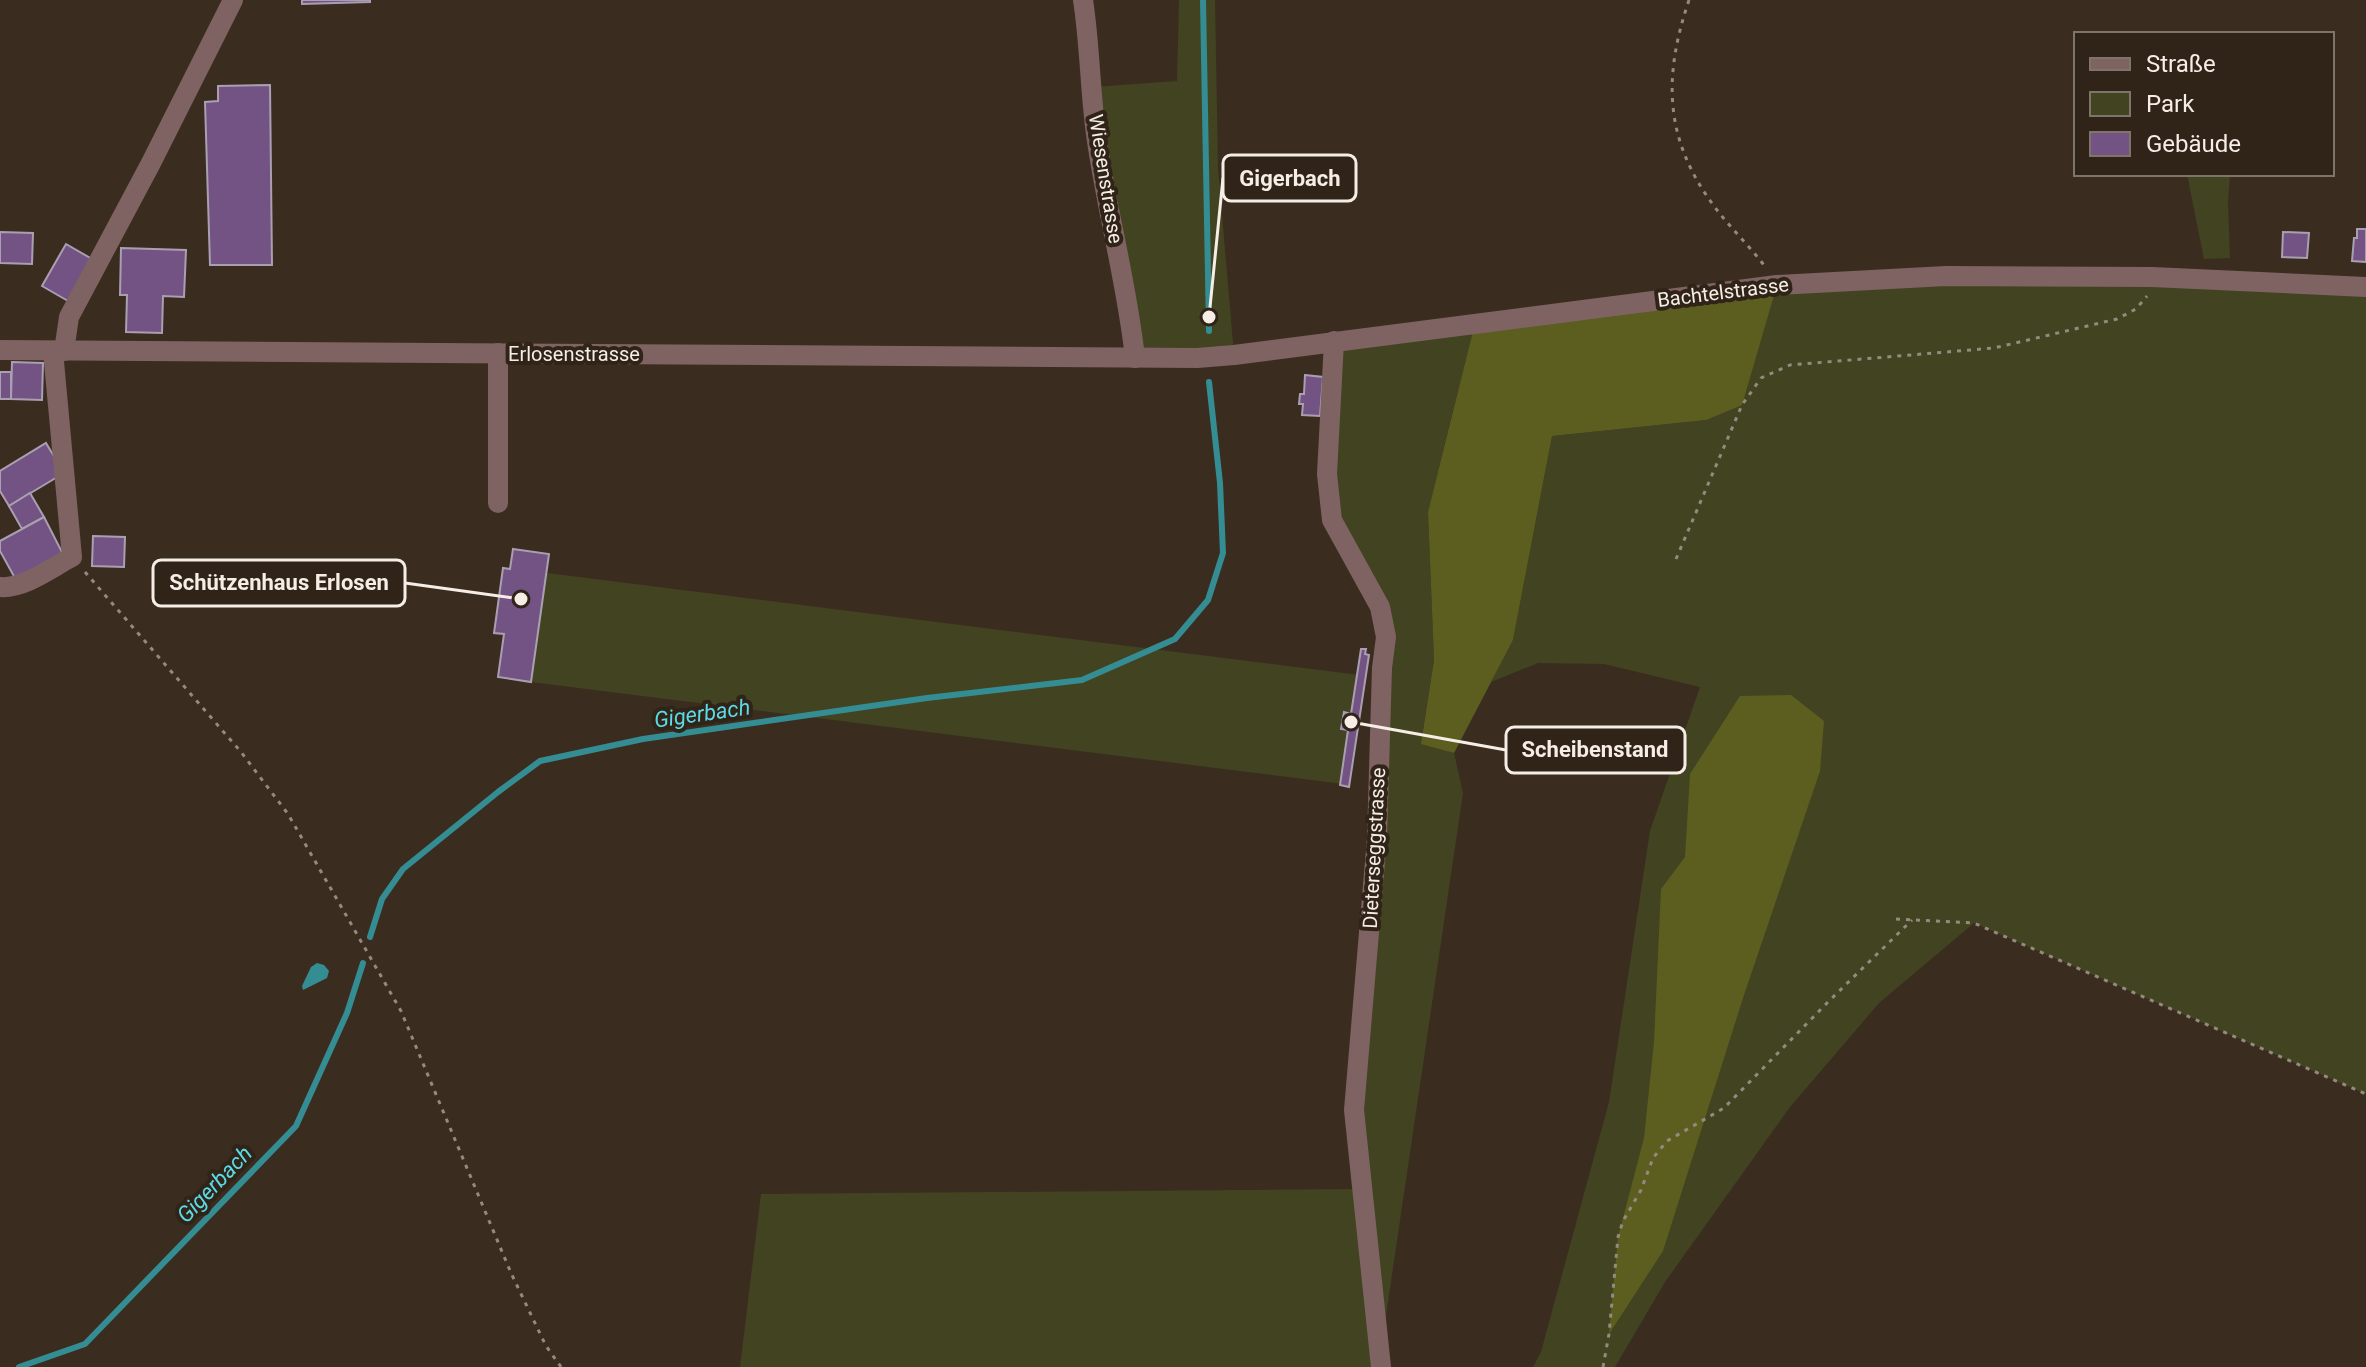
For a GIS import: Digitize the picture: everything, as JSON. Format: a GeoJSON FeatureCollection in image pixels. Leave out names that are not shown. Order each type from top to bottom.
{"type":"FeatureCollection","features":[{"type":"Feature","properties":{"kind":"street"},"geometry":{"type":"LineString","coordinates":[[0,587],[10,588],[72,557],[58,351],[69,317],[233,0]]}},
{"type":"Feature","properties":{"kind":"street","name":"Wiesenstrasse"},"geometry":{"type":"LineString","coordinates":[[1083,0],[1096,134],[1131,321],[1135,358]]}},
{"type":"Feature","properties":{"kind":"street","name":"Bachtelstrasse"},"geometry":{"type":"LineString","coordinates":[[1084,357],[1197,358],[1234,355],[1777,285],[1946,276],[2152,277],[2366,287]]}},
{"type":"Feature","properties":{"kind":"street","name":"Dieterseggstrasse"},"geometry":{"type":"LineString","coordinates":[[1334,341],[1327,474],[1332,520],[1380,607],[1386,637],[1382,668],[1377,838],[1354,1110],[1381,1367]]}},
{"type":"Feature","properties":{"kind":"street","name":"Erlosenstrasse"},"geometry":{"type":"LineString","coordinates":[[0,350],[1084,357]]}},
{"type":"Feature","properties":{"kind":"street"},"geometry":{"type":"LineString","coordinates":[[498,353],[498,503]]}},
{"type":"Feature","properties":{"kind":"path"},"geometry":{"type":"LineString","coordinates":[[1689,0],[1671,79],[1673,120],[1688,164],[1713,206],[1761,261],[1777,285]]}},
{"type":"Feature","properties":{"kind":"path"},"geometry":{"type":"LineString","coordinates":[[1676,559],[1742,405],[1761,378],[1790,365],[1994,348],[2117,319],[2136,309],[2148,294],[2152,277]]}},
{"type":"Feature","properties":{"kind":"path"},"geometry":{"type":"LineString","coordinates":[[72,557],[241,752],[288,814],[401,1011],[511,1273],[546,1346],[561,1367]]}},
{"type":"Feature","properties":{"kind":"path"},"geometry":{"type":"LineString","coordinates":[[1896,919],[1974,923],[2366,1094]]}},
{"type":"Feature","properties":{"kind":"path"},"geometry":{"type":"LineString","coordinates":[[1603,1367],[1618,1237],[1653,1158],[1667,1141],[1724,1108],[1912,920]]}},
{"type":"Feature","properties":{"kind":"green space"},"geometry":{"type":"Polygon","coordinates":[[[1179,0],[1215,0],[1218,168],[1234,355],[1135,358],[1093,87],[1177,81],[1179,0]]]}},
{"type":"Feature","properties":{"kind":"green space"},"geometry":{"type":"Polygon","coordinates":[[[2187,176],[2230,176],[2230,258],[2204,259],[2187,176]]]}},
{"type":"Feature","properties":{"kind":"green space"},"geometry":{"type":"Polygon","coordinates":[[[1777,285],[2366,287],[2366,1094],[1974,923],[1879,1003],[1790,1107],[1665,1282],[1615,1367],[1533,1367],[1541,1352],[1609,1102],[1650,831],[1700,687],[1604,664],[1538,663],[1491,682],[1513,640],[1552,436],[1706,420],[1777,285]]]}},
{"type":"Feature","properties":{"kind":"green space"},"geometry":{"type":"Polygon","coordinates":[[[1475,323],[1428,512],[1434,660],[1421,743],[1454,753],[1463,793],[1380,1356],[1381,1367],[740,1367],[761,1194],[1362,1189],[1354,1110],[1386,637],[1332,520],[1334,341],[1475,323]]]}},
{"type":"Feature","properties":{"kind":"green space"},"geometry":{"type":"Polygon","coordinates":[[[547,573],[1359,675],[1343,784],[531,682],[547,573]]]}},
{"type":"Feature","properties":{"kind":"shaded area"},"geometry":{"type":"Polygon","coordinates":[[[1777,285],[1742,405],[1706,420],[1552,436],[1513,640],[1454,753],[1421,744],[1434,660],[1428,512],[1475,323],[1777,285]]]}},
{"type":"Feature","properties":{"kind":"shaded area"},"geometry":{"type":"Polygon","coordinates":[[[1791,695],[1824,721],[1820,771],[1743,998],[1663,1251],[1609,1334],[1618,1237],[1644,1138],[1654,1042],[1661,889],[1685,857],[1690,774],[1740,696],[1791,695]]]}},
{"type":"Feature","properties":{"kind":"water"},"geometry":{"type":"Polygon","coordinates":[[[317,963],[329,971],[327,978],[303,990],[311,967],[317,963]]]}},
{"type":"Feature","properties":{"kind":"building"},"geometry":{"type":"Polygon","coordinates":[[[302,0],[370,0],[370,2],[302,4],[302,0]]]}},
{"type":"Feature","properties":{"kind":"building"},"geometry":{"type":"Polygon","coordinates":[[[270,85],[272,265],[210,265],[205,102],[218,101],[218,86],[270,85]]]}},
{"type":"Feature","properties":{"kind":"building"},"geometry":{"type":"Polygon","coordinates":[[[2357,229],[2366,229],[2366,262],[2352,261],[2357,229]]]}},
{"type":"Feature","properties":{"kind":"building"},"geometry":{"type":"Polygon","coordinates":[[[0,232],[33,233],[32,264],[0,263],[0,232]]]}},
{"type":"Feature","properties":{"kind":"building"},"geometry":{"type":"Polygon","coordinates":[[[2283,232],[2309,233],[2307,258],[2282,257],[2283,232]]]}},
{"type":"Feature","properties":{"kind":"building"},"geometry":{"type":"Polygon","coordinates":[[[66,244],[92,259],[68,301],[42,286],[66,244]]]}},
{"type":"Feature","properties":{"kind":"building"},"geometry":{"type":"Polygon","coordinates":[[[121,248],[186,250],[184,297],[163,296],[162,333],[126,332],[127,295],[120,295],[121,248]]]}},
{"type":"Feature","properties":{"kind":"building"},"geometry":{"type":"Polygon","coordinates":[[[12,362],[43,363],[42,400],[11,399],[12,362]]]}},
{"type":"Feature","properties":{"kind":"building"},"geometry":{"type":"Polygon","coordinates":[[[0,372],[11,372],[11,399],[0,399],[0,372]]]}},
{"type":"Feature","properties":{"kind":"building"},"geometry":{"type":"Polygon","coordinates":[[[1305,375],[1323,377],[1320,416],[1302,415],[1303,404],[1299,404],[1300,394],[1304,394],[1305,375]]]}},
{"type":"Feature","properties":{"kind":"building"},"geometry":{"type":"Polygon","coordinates":[[[46,443],[64,473],[9,506],[0,491],[0,471],[46,443]]]}},
{"type":"Feature","properties":{"kind":"building"},"geometry":{"type":"Polygon","coordinates":[[[30,493],[44,517],[22,529],[9,506],[30,493]]]}},
{"type":"Feature","properties":{"kind":"building"},"geometry":{"type":"Polygon","coordinates":[[[44,517],[63,554],[16,580],[0,551],[0,541],[44,517]]]}},
{"type":"Feature","properties":{"kind":"building"},"geometry":{"type":"Polygon","coordinates":[[[93,536],[125,537],[124,567],[92,566],[93,536]]]}},
{"type":"Feature","properties":{"kind":"building"},"geometry":{"type":"Polygon","coordinates":[[[513,549],[549,554],[531,682],[498,677],[504,634],[494,633],[503,568],[510,569],[513,549]]]}},
{"type":"Feature","properties":{"kind":"building"},"geometry":{"type":"Polygon","coordinates":[[[1361,649],[1366,649],[1365,654],[1369,655],[1349,787],[1340,785],[1348,730],[1341,729],[1344,712],[1351,714],[1361,649]]]}},
{"type":"Feature","properties":{"kind":"waterway","name":"Gigerbach"},"geometry":{"type":"LineString","coordinates":[[1203,0],[1209,331]]}},
{"type":"Feature","properties":{"kind":"waterway","name":"Gigerbach"},"geometry":{"type":"LineString","coordinates":[[370,937],[382,899],[403,869],[540,761],[643,739],[927,698],[1082,680],[1175,639],[1208,600],[1223,553],[1220,483],[1209,382]]}},
{"type":"Feature","properties":{"kind":"waterway","name":"Gigerbach"},"geometry":{"type":"LineString","coordinates":[[19,1367],[85,1344],[296,1126],[347,1013],[363,963]]}},
{"type":"Feature","properties":{"kind":"place","name":"Gigerbach"},"geometry":{"type":"Point","coordinates":[1209,317]}},
{"type":"Feature","properties":{"kind":"place","name":"Schützenhaus Erlosen"},"geometry":{"type":"Point","coordinates":[521,599]}},
{"type":"Feature","properties":{"kind":"place","name":"Scheibenstand"},"geometry":{"type":"Point","coordinates":[1351,722]}}]}
